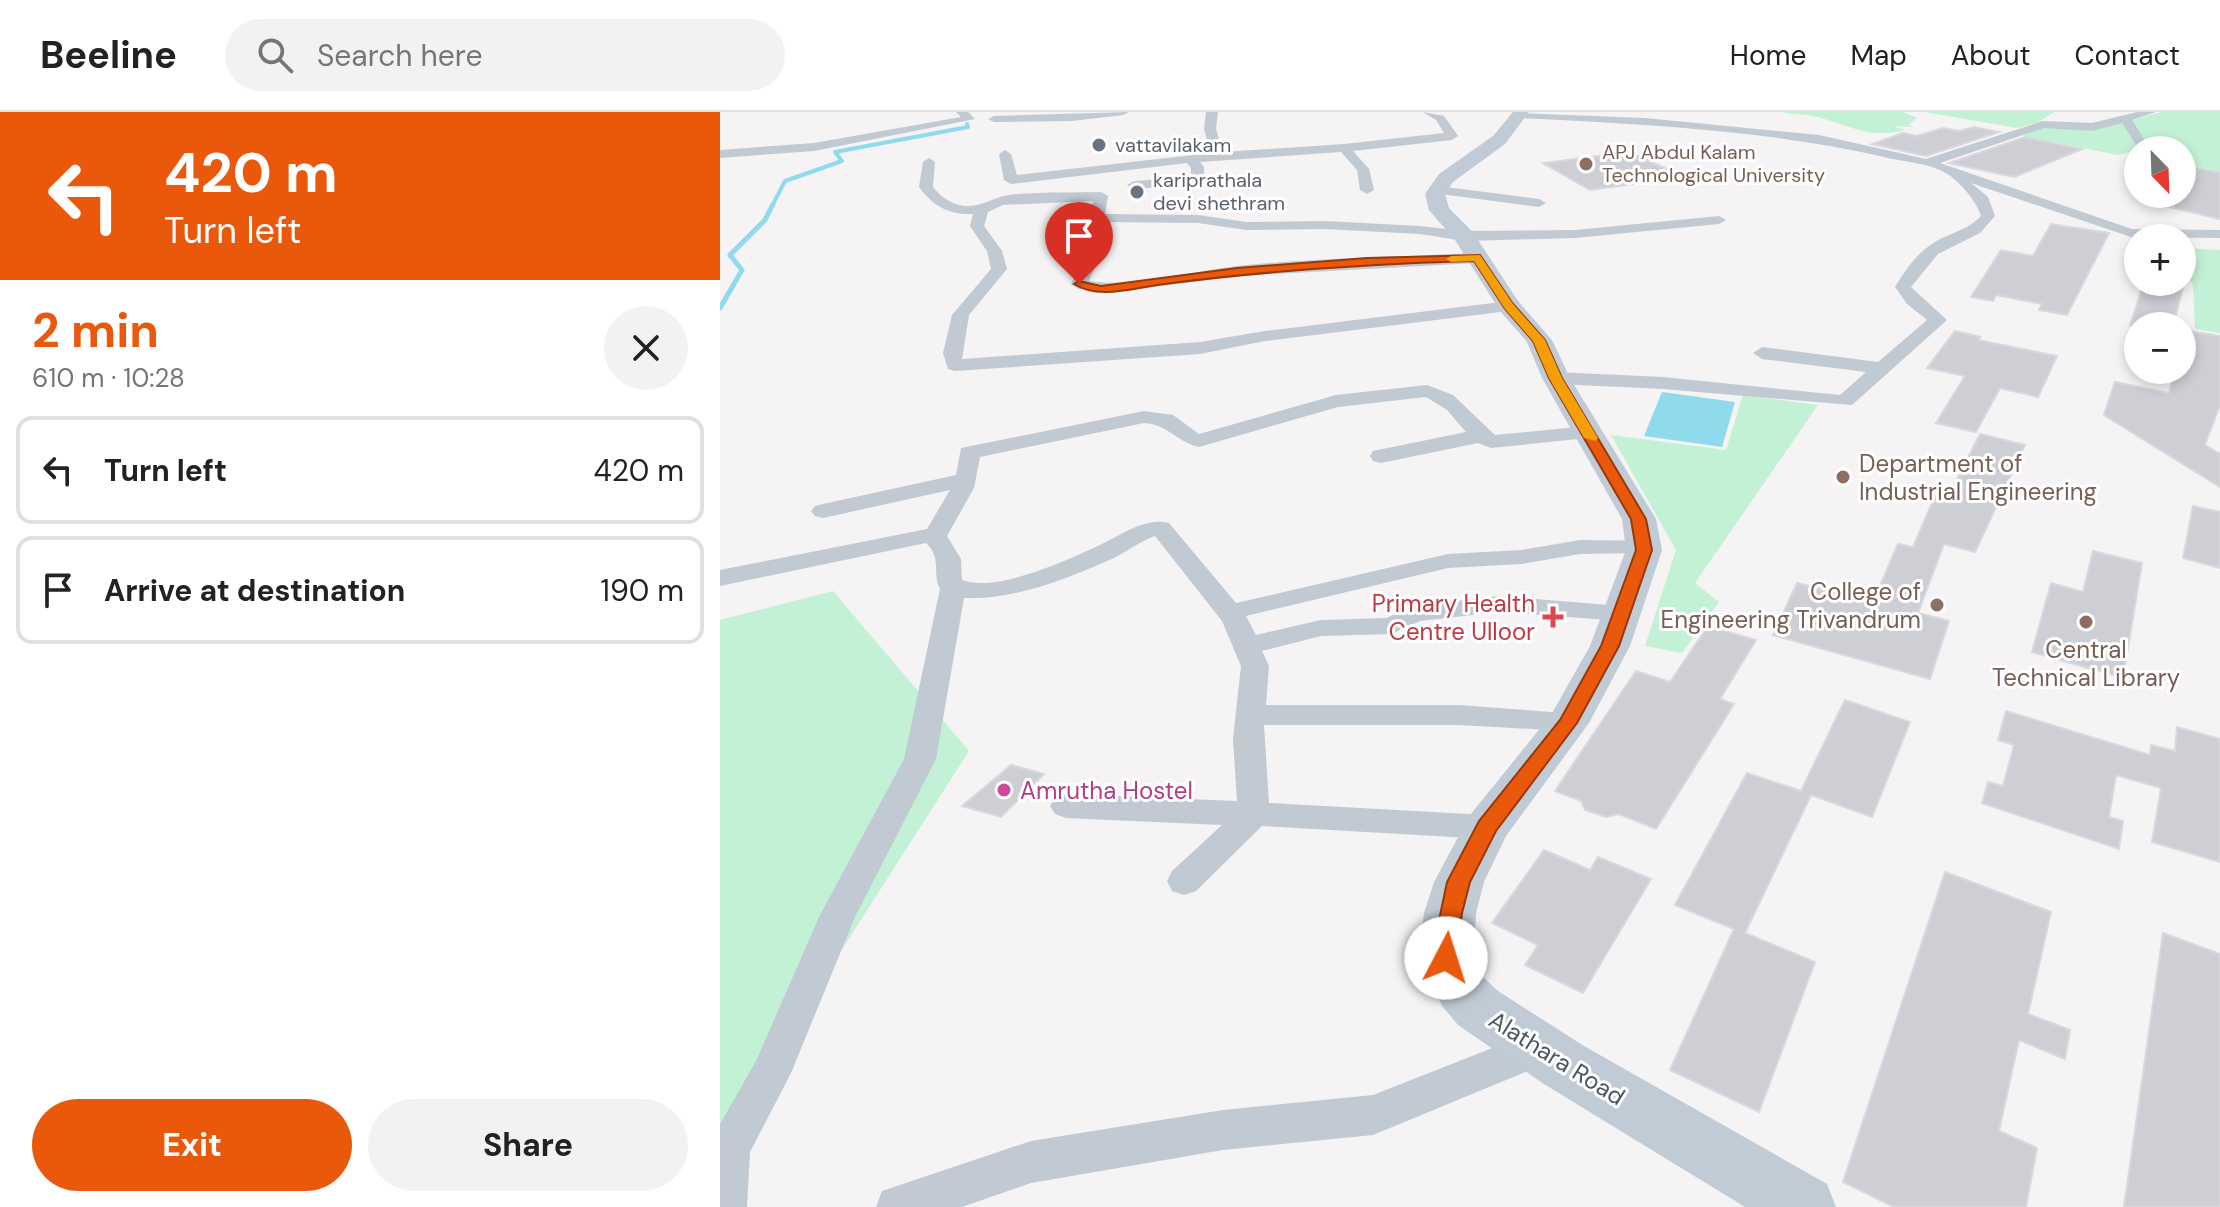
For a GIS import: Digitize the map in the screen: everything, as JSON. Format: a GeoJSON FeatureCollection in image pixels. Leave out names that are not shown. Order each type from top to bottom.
{"type":"FeatureCollection","features":[{"type":"Feature","properties":{"kind":"street"},"geometry":{"type":"LineString","coordinates":[[720,154],[814,147],[968,116],[1010,112]]}},
{"type":"Feature","properties":{"kind":"street"},"geometry":{"type":"LineString","coordinates":[[994,119],[1040,112]]}},
{"type":"Feature","properties":{"kind":"street"},"geometry":{"type":"LineString","coordinates":[[968,116],[994,119],[1072,118],[1123,112]]}},
{"type":"Feature","properties":{"kind":"street"},"geometry":{"type":"LineString","coordinates":[[1212,112],[1210,129],[1218,156]]}},
{"type":"Feature","properties":{"kind":"street"},"geometry":{"type":"LineString","coordinates":[[1002,201],[1005,197],[1001,182],[1011,180],[1218,156],[1344,148],[1452,136],[1440,118],[1429,112]]}},
{"type":"Feature","properties":{"kind":"street"},"geometry":{"type":"LineString","coordinates":[[1699,112],[1701,116],[1768,133]]}},
{"type":"Feature","properties":{"kind":"street"},"geometry":{"type":"LineString","coordinates":[[1927,163],[2043,124],[2060,112]]}},
{"type":"Feature","properties":{"kind":"street"},"geometry":{"type":"LineString","coordinates":[[2043,124],[2092,127],[2150,112]]}},
{"type":"Feature","properties":{"kind":"street"},"geometry":{"type":"LineString","coordinates":[[1230,612],[1448,561],[1521,557],[1580,547],[1644,546],[1639,519],[1556,378],[1539,340],[1509,306],[1470,247],[1439,210],[1436,200],[1446,178],[1499,140],[1520,113],[1819,139],[1927,163],[2131,233],[2220,234]]}},
{"type":"Feature","properties":{"kind":"street"},"geometry":{"type":"LineString","coordinates":[[2125,118],[2136,136]]}},
{"type":"Feature","properties":{"kind":"street"},"geometry":{"type":"LineString","coordinates":[[1298,134],[1313,150]]}},
{"type":"Feature","properties":{"kind":"street"},"geometry":{"type":"LineString","coordinates":[[1344,148],[1363,169],[1367,190]]}},
{"type":"Feature","properties":{"kind":"street"},"geometry":{"type":"LineString","coordinates":[[1103,151],[1107,169]]}},
{"type":"Feature","properties":{"kind":"street"},"geometry":{"type":"LineString","coordinates":[[1005,154],[1011,180]]}},
{"type":"Feature","properties":{"kind":"street"},"geometry":{"type":"LineString","coordinates":[[1191,160],[1198,167],[1197,181],[1101,189],[1089,262],[1079,284],[1101,289],[1237,271],[1367,261],[1575,234],[1719,220]]}},
{"type":"Feature","properties":{"kind":"street"},"geometry":{"type":"LineString","coordinates":[[929,162],[926,187],[941,205],[981,212],[1002,201],[1101,196]]}},
{"type":"Feature","properties":{"kind":"street"},"geometry":{"type":"LineString","coordinates":[[1556,378],[1663,383],[1845,401],[1938,320],[1913,300],[1903,287],[1922,258],[1945,242],[1979,229],[1988,216],[1983,200],[1950,171]]}},
{"type":"Feature","properties":{"kind":"street"},"geometry":{"type":"LineString","coordinates":[[1438,190],[1539,203]]}},
{"type":"Feature","properties":{"kind":"street"},"geometry":{"type":"LineString","coordinates":[[981,212],[977,226],[990,242],[999,261],[999,269],[966,303],[956,323],[951,359],[955,365],[1036,362],[1200,348],[1265,336],[1509,306]]}},
{"type":"Feature","properties":{"kind":"street"},"geometry":{"type":"LineString","coordinates":[[1098,218],[1198,219],[1246,226],[1325,225],[1420,230],[1470,247]]}},
{"type":"Feature","properties":{"kind":"street"},"geometry":{"type":"LineString","coordinates":[[1762,353],[1884,369]]}},
{"type":"Feature","properties":{"kind":"street"},"geometry":{"type":"LineString","coordinates":[[935,537],[944,517],[962,495],[969,453],[1056,438],[1144,417],[1169,419],[1190,439],[1199,441],[1336,401],[1420,391],[1440,396],[1461,412],[1480,436],[1491,442],[1588,432]]}},
{"type":"Feature","properties":{"kind":"street"},"geometry":{"type":"LineString","coordinates":[[1381,456],[1480,436]]}},
{"type":"Feature","properties":{"kind":"street"},"geometry":{"type":"LineString","coordinates":[[823,511],[965,480]]}},
{"type":"Feature","properties":{"kind":"street"},"geometry":{"type":"LineString","coordinates":[[720,578],[912,537],[935,537],[947,550],[951,566],[949,584],[968,592],[998,589],[1113,549],[1134,534],[1161,528],[1230,612],[1255,666],[1248,739],[1254,814]]}},
{"type":"Feature","properties":{"kind":"street","name":"Alathara Road"},"geometry":{"type":"LineString","coordinates":[[1644,546],[1610,646],[1568,721],[1487,827],[1459,882],[1448,925],[1446,958],[1461,990],[1478,1008],[1538,1048],[1804,1207]]}},
{"type":"Feature","properties":{"kind":"street"},"geometry":{"type":"LineString","coordinates":[[1470,560],[1476,606]]}},
{"type":"Feature","properties":{"kind":"street"},"geometry":{"type":"LineString","coordinates":[[725,1207],[729,1149],[771,1073],[837,917],[920,759],[953,587]]}},
{"type":"Feature","properties":{"kind":"street"},"geometry":{"type":"LineString","coordinates":[[1246,646],[1321,628],[1391,626],[1414,614],[1476,606],[1499,604],[1623,613]]}},
{"type":"Feature","properties":{"kind":"street"},"geometry":{"type":"LineString","coordinates":[[1250,715],[1459,715],[1568,721]]}},
{"type":"Feature","properties":{"kind":"street"},"geometry":{"type":"LineString","coordinates":[[1066,806],[1487,827]]}},
{"type":"Feature","properties":{"kind":"street"},"geometry":{"type":"LineString","coordinates":[[1184,881],[1254,814]]}},
{"type":"Feature","properties":{"kind":"street"},"geometry":{"type":"LineString","coordinates":[[924,1203],[1031,1162],[1223,1130],[1373,1115],[1538,1048]]}},
{"type":"Feature","properties":{"kind":"green space"},"geometry":{"type":"Polygon","coordinates":[[[1779,112],[1903,112],[1917,118],[1908,125],[1913,127],[1893,126],[1905,130],[1880,133],[1818,117],[1779,112]]]}},
{"type":"Feature","properties":{"kind":"green space"},"geometry":{"type":"Polygon","coordinates":[[[1925,112],[2054,112],[2037,123],[2017,128],[1925,112]]]}},
{"type":"Feature","properties":{"kind":"green space"},"geometry":{"type":"Polygon","coordinates":[[[2162,112],[2220,112],[2220,171],[2196,166],[2196,136],[2124,136],[2124,154],[2118,155],[2022,136],[2046,126],[2090,131],[2162,112]]]}},
{"type":"Feature","properties":{"kind":"green space"},"geometry":{"type":"Polygon","coordinates":[[[2196,249],[2220,250],[2220,333],[2196,329],[2196,249]]]}},
{"type":"Feature","properties":{"kind":"green space"},"geometry":{"type":"Polygon","coordinates":[[[1743,395],[1818,405],[1695,583],[1719,602],[1682,653],[1645,646],[1676,550],[1611,435],[1726,450],[1743,395]]]}},
{"type":"Feature","properties":{"kind":"green space"},"geometry":{"type":"Polygon","coordinates":[[[833,591],[969,751],[720,1140],[720,620],[833,591]]]}},
{"type":"Feature","properties":{"kind":"water"},"geometry":{"type":"Polygon","coordinates":[[[1662,392],[1735,402],[1722,447],[1644,436],[1662,392]]]}},
{"type":"Feature","properties":{"kind":"building"},"geometry":{"type":"Polygon","coordinates":[[[1974,127],[1999,132],[1926,156],[1872,144],[1903,133],[1917,136],[1943,128],[1959,131],[1974,127]]]}},
{"type":"Feature","properties":{"kind":"building"},"geometry":{"type":"Polygon","coordinates":[[[2025,137],[2082,149],[2014,177],[1949,163],[2025,137]]]}},
{"type":"Feature","properties":{"kind":"building"},"geometry":{"type":"Polygon","coordinates":[[[1630,152],[1684,177],[1590,190],[1543,163],[1630,152]]]}},
{"type":"Feature","properties":{"kind":"building"},"geometry":{"type":"Polygon","coordinates":[[[2196,168],[2220,172],[2220,219],[2173,208],[2196,208],[2196,168]]]}},
{"type":"Feature","properties":{"kind":"building"},"geometry":{"type":"Polygon","coordinates":[[[2051,224],[2109,233],[2067,315],[2039,310],[2042,304],[1996,295],[1993,301],[1971,297],[2001,250],[2033,256],[2051,224]]]}},
{"type":"Feature","properties":{"kind":"building"},"geometry":{"type":"Polygon","coordinates":[[[2140,296],[2181,296],[2177,312],[2134,312],[2140,296]]]}},
{"type":"Feature","properties":{"kind":"building"},"geometry":{"type":"Polygon","coordinates":[[[1955,331],[1980,337],[1978,340],[2057,356],[2038,397],[2000,388],[1976,432],[1936,423],[1965,376],[1927,368],[1955,331]]]}},
{"type":"Feature","properties":{"kind":"building"},"geometry":{"type":"Polygon","coordinates":[[[2196,332],[2220,336],[2220,405],[2205,445],[2220,454],[2220,487],[2104,415],[2115,382],[2169,393],[2171,384],[2196,384],[2196,332]]]}},
{"type":"Feature","properties":{"kind":"building"},"geometry":{"type":"Polygon","coordinates":[[[1980,434],[2025,445],[1975,552],[1944,544],[1918,613],[1949,621],[1930,679],[1773,635],[1797,583],[1873,602],[1898,544],[1913,547],[1935,496],[1947,499],[1980,434]]]}},
{"type":"Feature","properties":{"kind":"building"},"geometry":{"type":"Polygon","coordinates":[[[2193,506],[2220,512],[2220,568],[2183,558],[2193,506]]]}},
{"type":"Feature","properties":{"kind":"building","name":"Central Technical Library"},"geometry":{"type":"Polygon","coordinates":[[[2093,551],[2142,563],[2123,678],[2032,652],[2051,583],[2083,592],[2093,551]]]}},
{"type":"Feature","properties":{"kind":"building"},"geometry":{"type":"Polygon","coordinates":[[[1708,626],[1756,640],[1720,699],[1734,704],[1656,829],[1619,814],[1606,817],[1585,810],[1581,801],[1555,791],[1636,671],[1670,682],[1708,626]]]}},
{"type":"Feature","properties":{"kind":"building"},"geometry":{"type":"Polygon","coordinates":[[[1845,700],[1910,722],[1872,817],[1811,795],[1745,933],[1815,962],[1759,1112],[1670,1070],[1734,929],[1675,905],[1747,773],[1801,791],[1845,700]]]}},
{"type":"Feature","properties":{"kind":"building"},"geometry":{"type":"Polygon","coordinates":[[[2006,711],[2150,755],[2151,745],[2175,751],[2177,727],[2220,739],[2220,862],[2152,842],[2161,788],[2116,775],[2109,817],[2123,821],[2119,849],[1982,803],[1988,782],[2003,786],[2014,745],[1998,740],[2006,711]]]}},
{"type":"Feature","properties":{"kind":"building","name":"Amrutha Hostel"},"geometry":{"type":"Polygon","coordinates":[[[1011,765],[1044,774],[1001,817],[962,806],[1011,765]]]}},
{"type":"Feature","properties":{"kind":"building"},"geometry":{"type":"Polygon","coordinates":[[[1544,850],[1590,870],[1598,857],[1651,879],[1583,993],[1525,965],[1538,945],[1492,923],[1544,850]]]}},
{"type":"Feature","properties":{"kind":"building"},"geometry":{"type":"Polygon","coordinates":[[[1945,872],[2051,912],[2028,1014],[2070,1030],[2065,1059],[2019,1040],[1999,1131],[2037,1148],[2026,1207],[1894,1207],[1843,1182],[1945,872]]]}},
{"type":"Feature","properties":{"kind":"building"},"geometry":{"type":"Polygon","coordinates":[[[2163,933],[2220,954],[2220,1207],[2124,1207],[2163,933]]]}},
{"type":"Feature","properties":{"kind":"waterway"},"geometry":{"type":"LineString","coordinates":[[771,208],[785,181],[842,161],[835,152],[968,127],[967,124]]}},
{"type":"Feature","properties":{"kind":"waterway"},"geometry":{"type":"LineString","coordinates":[[720,308],[742,270],[730,255],[765,220],[771,208]]}},
{"type":"Feature","properties":{"kind":"slow traffic"},"geometry":{"type":"LineString","coordinates":[[1451,259],[1477,258],[1509,306],[1539,340],[1556,378],[1591,438]]}},
{"type":"Feature","properties":{"kind":"place","name":"vattavilakam"},"geometry":{"type":"Point","coordinates":[1099,145]}},
{"type":"Feature","properties":{"kind":"place","name":"APJ Abdul Kalam Technological University"},"geometry":{"type":"Point","coordinates":[1586,164]}},
{"type":"Feature","properties":{"kind":"place","name":"kariprathala devi shethram"},"geometry":{"type":"Point","coordinates":[1137,192]}},
{"type":"Feature","properties":{"kind":"place","name":"Department of Industrial Engineering"},"geometry":{"type":"Point","coordinates":[1843,477]}},
{"type":"Feature","properties":{"kind":"place","name":"College of Engineering Trivandrum"},"geometry":{"type":"Point","coordinates":[1937,605]}},
{"type":"Feature","properties":{"kind":"place","name":"Primary Health Centre Ulloor"},"geometry":{"type":"Point","coordinates":[1553,617]}},
{"type":"Feature","properties":{"kind":"place","name":"Central Technical Library"},"geometry":{"type":"Point","coordinates":[2086,622]}},
{"type":"Feature","properties":{"kind":"place","name":"Amrutha Hostel"},"geometry":{"type":"Point","coordinates":[1004,790]}},
{"type":"Feature","properties":{"kind":"route"},"geometry":{"type":"LineString","coordinates":[[1079,284],[1101,289],[1237,271],[1367,261],[1477,258],[1509,306],[1539,340],[1556,378],[1639,519],[1644,550],[1610,646],[1568,723],[1487,827],[1459,882],[1450,913],[1446,958]]}}]}
